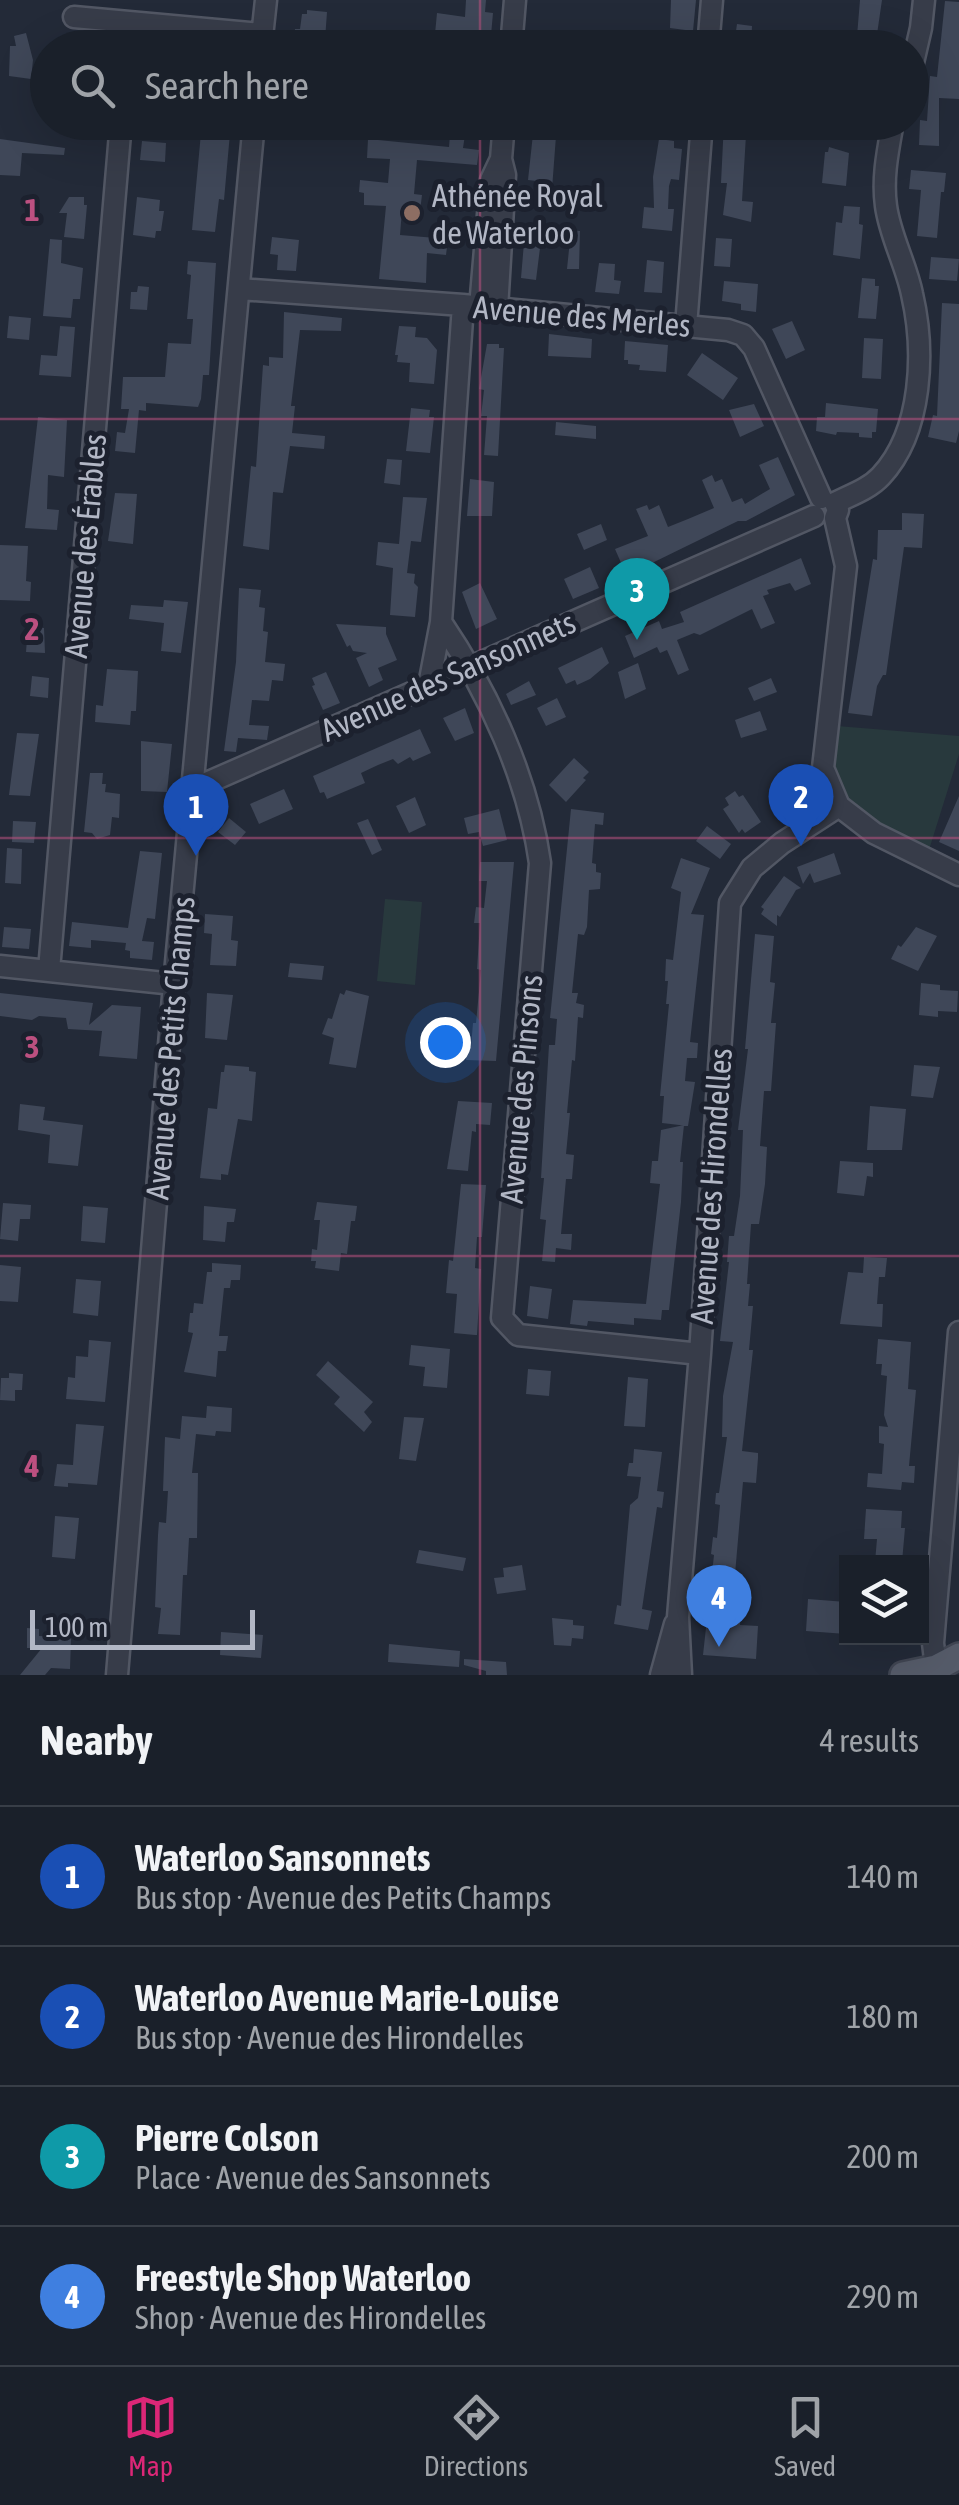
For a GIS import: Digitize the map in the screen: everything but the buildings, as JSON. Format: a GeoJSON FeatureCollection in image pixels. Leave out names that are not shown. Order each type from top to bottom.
{"type":"FeatureCollection","features":[{"type":"Feature","properties":{"kind":"main road"},"geometry":{"type":"LineString","coordinates":[[903,1675],[951,1665]]}},
{"type":"Feature","properties":{"kind":"street"},"geometry":{"type":"LineString","coordinates":[[263,30],[266,0]]}},
{"type":"Feature","properties":{"kind":"street"},"geometry":{"type":"LineString","coordinates":[[512,30],[515,0]]}},
{"type":"Feature","properties":{"kind":"street"},"geometry":{"type":"LineString","coordinates":[[710,30],[712,0]]}},
{"type":"Feature","properties":{"kind":"street"},"geometry":{"type":"LineString","coordinates":[[919,30],[924,0]]}},
{"type":"Feature","properties":{"kind":"street"},"geometry":{"type":"LineString","coordinates":[[74,18],[181,30]]}},
{"type":"Feature","properties":{"kind":"street"},"geometry":{"type":"LineString","coordinates":[[129,30],[130,23]]}},
{"type":"Feature","properties":{"kind":"street","name":"Avenue des Érables"},"geometry":{"type":"LineString","coordinates":[[49,970],[119,140]]}},
{"type":"Feature","properties":{"kind":"street","name":"Avenue des Petits Champs"},"geometry":{"type":"LineString","coordinates":[[117,1675],[174,984],[252,140]]}},
{"type":"Feature","properties":{"kind":"street"},"geometry":{"type":"LineString","coordinates":[[429,685],[441,622],[480,307],[491,180],[501,159],[503,140]]}},
{"type":"Feature","properties":{"kind":"street"},"geometry":{"type":"LineString","coordinates":[[686,326],[701,140]]}},
{"type":"Feature","properties":{"kind":"street","name":"Avenue des Sansonnets"},"geometry":{"type":"LineString","coordinates":[[193,789],[826,509],[867,488],[882,475],[898,452],[911,419],[918,334],[912,293],[886,207],[890,140]]}},
{"type":"Feature","properties":{"kind":"street","name":"Avenue des Merles"},"geometry":{"type":"LineString","coordinates":[[239,289],[480,307],[728,330],[744,335],[754,348],[826,509],[846,566],[823,768],[839,806]]}},
{"type":"Feature","properties":{"kind":"street","name":"Avenue des Pinsons"},"geometry":{"type":"LineString","coordinates":[[441,622],[471,666],[534,819],[540,862],[502,1318],[518,1334],[700,1354]]}},
{"type":"Feature","properties":{"kind":"street"},"geometry":{"type":"LineString","coordinates":[[839,806],[874,833],[959,874]]}},
{"type":"Feature","properties":{"kind":"street","name":"Avenue des Hirondelles"},"geometry":{"type":"LineString","coordinates":[[681,1675],[678,1617],[730,903],[752,868],[839,806]]}},
{"type":"Feature","properties":{"kind":"street"},"geometry":{"type":"LineString","coordinates":[[0,966],[174,984]]}},
{"type":"Feature","properties":{"kind":"street"},"geometry":{"type":"LineString","coordinates":[[951,1665],[934,1625],[959,1332]]}},
{"type":"Feature","properties":{"kind":"street","name":"Avenue des Hirondelles"},"geometry":{"type":"LineString","coordinates":[[661,1675],[678,1617]]}},
{"type":"Feature","properties":{"kind":"shaded area"},"geometry":{"type":"Polygon","coordinates":[[[837,726],[959,736],[959,754],[928,853],[868,820],[845,797],[832,765],[837,726]]]}},
{"type":"Feature","properties":{"kind":"shaded area"},"geometry":{"type":"Polygon","coordinates":[[[385,899],[422,902],[415,985],[377,981],[385,899]]]}},
{"type":"Feature","properties":{"kind":"place","name":"Athénée Royal de Waterloo"},"geometry":{"type":"Point","coordinates":[412,213]}},
{"type":"Feature","properties":{"kind":"place","name":"Pierre Colson"},"geometry":{"type":"Point","coordinates":[637,640]}},
{"type":"Feature","properties":{"kind":"place","name":"Waterloo Avenue Marie-Louise"},"geometry":{"type":"Point","coordinates":[801,846]}},
{"type":"Feature","properties":{"kind":"place","name":"Waterloo Sansonnets"},"geometry":{"type":"Point","coordinates":[196,856]}},
{"type":"Feature","properties":{"kind":"place","name":"Freestyle Shop Waterloo"},"geometry":{"type":"Point","coordinates":[719,1647]}}]}
